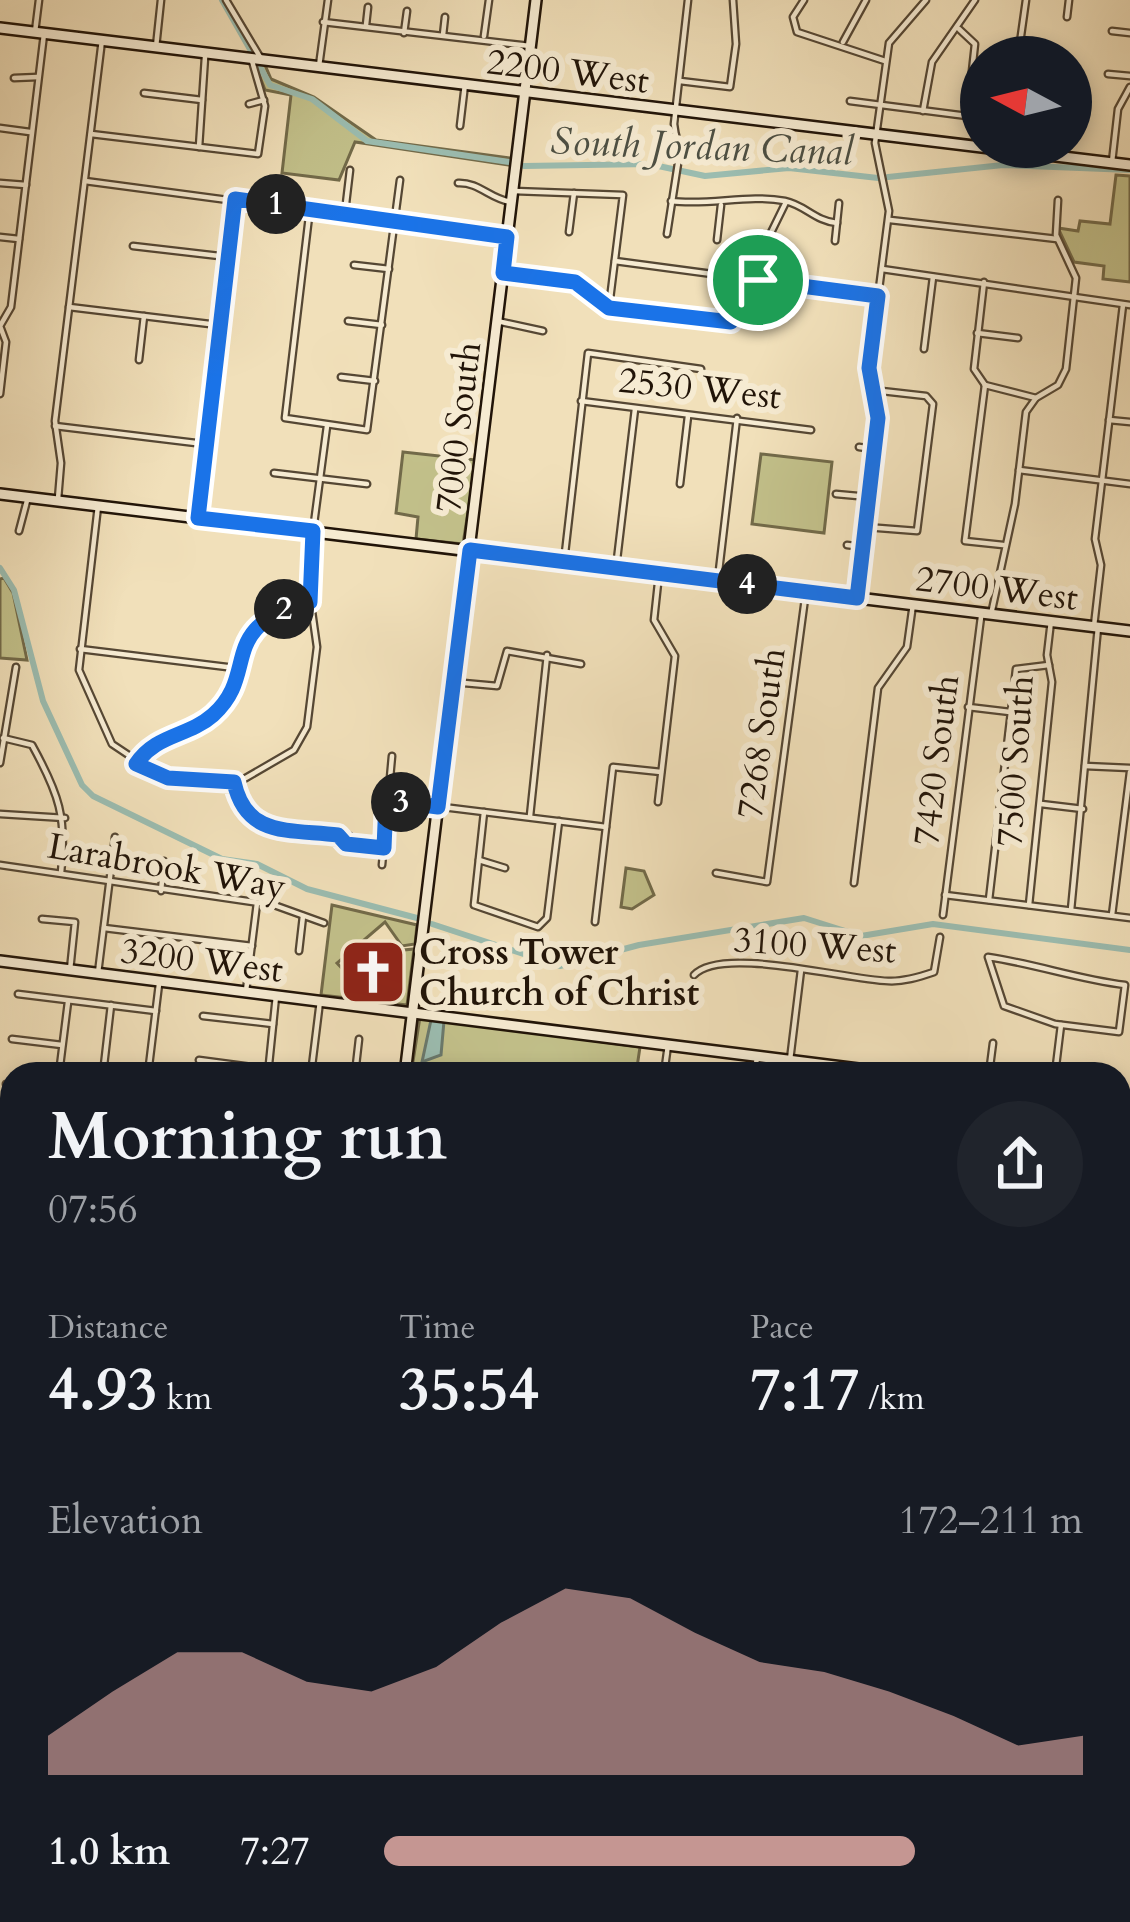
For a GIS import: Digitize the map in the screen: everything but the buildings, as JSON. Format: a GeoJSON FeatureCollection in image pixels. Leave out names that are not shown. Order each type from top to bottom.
{"type":"FeatureCollection","features":[{"type":"Feature","properties":{"kind":"main road","name":"7000 South"},"geometry":{"type":"LineString","coordinates":[[407,1062],[536,0]]}},
{"type":"Feature","properties":{"kind":"main road","name":"2200 West"},"geometry":{"type":"LineString","coordinates":[[0,28],[960,144]]}},
{"type":"Feature","properties":{"kind":"main road","name":"2200 West"},"geometry":{"type":"LineString","coordinates":[[1092,160],[1130,165]]}},
{"type":"Feature","properties":{"kind":"main road","name":"2700 West"},"geometry":{"type":"LineString","coordinates":[[0,494],[1130,631]]}},
{"type":"Feature","properties":{"kind":"main road","name":"3200 West"},"geometry":{"type":"LineString","coordinates":[[0,961],[805,1062]]}},
{"type":"Feature","properties":{"kind":"street"},"geometry":{"type":"LineString","coordinates":[[0,394],[6,342],[0,326],[11,308],[20,239],[38,77],[39,0]]}},
{"type":"Feature","properties":{"kind":"street"},"geometry":{"type":"LineString","coordinates":[[156,47],[161,0]]}},
{"type":"Feature","properties":{"kind":"street"},"geometry":{"type":"LineString","coordinates":[[91,134],[258,154],[264,100],[254,81],[257,59],[226,0]]}},
{"type":"Feature","properties":{"kind":"street"},"geometry":{"type":"LineString","coordinates":[[319,66],[328,0]]}},
{"type":"Feature","properties":{"kind":"street"},"geometry":{"type":"LineString","coordinates":[[484,38],[489,0]]}},
{"type":"Feature","properties":{"kind":"street"},"geometry":{"type":"LineString","coordinates":[[667,234],[677,169],[675,110],[688,0]]}},
{"type":"Feature","properties":{"kind":"street"},"geometry":{"type":"LineString","coordinates":[[679,80],[730,87],[736,33],[733,0]]}},
{"type":"Feature","properties":{"kind":"street"},"geometry":{"type":"LineString","coordinates":[[804,0],[794,17],[797,32],[885,61]]}},
{"type":"Feature","properties":{"kind":"street"},"geometry":{"type":"LineString","coordinates":[[842,44],[866,0]]}},
{"type":"Feature","properties":{"kind":"street"},"geometry":{"type":"LineString","coordinates":[[857,598],[878,411],[869,368],[888,220],[877,135],[885,61],[892,37],[926,0]]}},
{"type":"Feature","properties":{"kind":"street"},"geometry":{"type":"LineString","coordinates":[[923,111],[930,67],[975,0]]}},
{"type":"Feature","properties":{"kind":"street"},"geometry":{"type":"LineString","coordinates":[[1021,36],[1026,0]]}},
{"type":"Feature","properties":{"kind":"street"},"geometry":{"type":"LineString","coordinates":[[1067,17],[1069,0]]}},
{"type":"Feature","properties":{"kind":"street"},"geometry":{"type":"LineString","coordinates":[[366,26],[368,7]]}},
{"type":"Feature","properties":{"kind":"street"},"geometry":{"type":"LineString","coordinates":[[404,33],[407,11]]}},
{"type":"Feature","properties":{"kind":"street"},"geometry":{"type":"LineString","coordinates":[[443,35],[445,17]]}},
{"type":"Feature","properties":{"kind":"street"},"geometry":{"type":"LineString","coordinates":[[323,22],[530,46]]}},
{"type":"Feature","properties":{"kind":"street"},"geometry":{"type":"LineString","coordinates":[[850,101],[967,116],[975,44],[959,29]]}},
{"type":"Feature","properties":{"kind":"street"},"geometry":{"type":"LineString","coordinates":[[1112,31],[1130,33]]}},
{"type":"Feature","properties":{"kind":"street"},"geometry":{"type":"LineString","coordinates":[[57,501],[61,463],[55,426],[102,40]]}},
{"type":"Feature","properties":{"kind":"street"},"geometry":{"type":"LineString","coordinates":[[199,147],[206,53]]}},
{"type":"Feature","properties":{"kind":"street"},"geometry":{"type":"LineString","coordinates":[[1108,74],[1130,76]]}},
{"type":"Feature","properties":{"kind":"street"},"geometry":{"type":"LineString","coordinates":[[14,78],[38,77]]}},
{"type":"Feature","properties":{"kind":"street"},"geometry":{"type":"LineString","coordinates":[[460,126],[465,84]]}},
{"type":"Feature","properties":{"kind":"street"},"geometry":{"type":"LineString","coordinates":[[1112,162],[1117,118],[1130,87]]}},
{"type":"Feature","properties":{"kind":"street"},"geometry":{"type":"LineString","coordinates":[[144,93],[202,100]]}},
{"type":"Feature","properties":{"kind":"street"},"geometry":{"type":"LineString","coordinates":[[249,104],[264,100]]}},
{"type":"Feature","properties":{"kind":"street"},"geometry":{"type":"LineString","coordinates":[[1103,117],[1117,118]]}},
{"type":"Feature","properties":{"kind":"street"},"geometry":{"type":"LineString","coordinates":[[0,128],[32,132]]}},
{"type":"Feature","properties":{"kind":"street"},"geometry":{"type":"LineString","coordinates":[[661,139],[676,135]]}},
{"type":"Feature","properties":{"kind":"street"},"geometry":{"type":"LineString","coordinates":[[345,213],[350,170]]}},
{"type":"Feature","properties":{"kind":"street"},"geometry":{"type":"LineString","coordinates":[[310,208],[285,418],[367,430],[400,180]]}},
{"type":"Feature","properties":{"kind":"street"},"geometry":{"type":"LineString","coordinates":[[84,181],[507,237]]}},
{"type":"Feature","properties":{"kind":"street"},"geometry":{"type":"LineString","coordinates":[[0,183],[26,185]]}},
{"type":"Feature","properties":{"kind":"street"},"geometry":{"type":"LineString","coordinates":[[458,183],[473,184],[491,198],[623,195],[609,308]]}},
{"type":"Feature","properties":{"kind":"street"},"geometry":{"type":"LineString","coordinates":[[569,232],[574,193]]}},
{"type":"Feature","properties":{"kind":"street"},"geometry":{"type":"LineString","coordinates":[[198,518],[235,199]]}},
{"type":"Feature","properties":{"kind":"street"},"geometry":{"type":"LineString","coordinates":[[1058,200],[1057,239],[1075,271],[1074,298]]}},
{"type":"Feature","properties":{"kind":"street"},"geometry":{"type":"LineString","coordinates":[[671,201],[786,202],[819,220],[837,223]]}},
{"type":"Feature","properties":{"kind":"street"},"geometry":{"type":"LineString","coordinates":[[758,280],[762,251],[786,202]]}},
{"type":"Feature","properties":{"kind":"street"},"geometry":{"type":"LineString","coordinates":[[835,242],[839,203]]}},
{"type":"Feature","properties":{"kind":"street"},"geometry":{"type":"LineString","coordinates":[[717,240],[721,205]]}},
{"type":"Feature","properties":{"kind":"street"},"geometry":{"type":"LineString","coordinates":[[888,220],[1057,239]]}},
{"type":"Feature","properties":{"kind":"street"},"geometry":{"type":"LineString","coordinates":[[0,237],[20,239]]}},
{"type":"Feature","properties":{"kind":"street"},"geometry":{"type":"LineString","coordinates":[[133,246],[228,257]]}},
{"type":"Feature","properties":{"kind":"street"},"geometry":{"type":"LineString","coordinates":[[615,262],[878,296]]}},
{"type":"Feature","properties":{"kind":"street"},"geometry":{"type":"LineString","coordinates":[[354,265],[389,269]]}},
{"type":"Feature","properties":{"kind":"street"},"geometry":{"type":"LineString","coordinates":[[882,269],[1127,305],[1095,543],[1101,568],[1071,910]]}},
{"type":"Feature","properties":{"kind":"street"},"geometry":{"type":"LineString","coordinates":[[503,273],[575,282],[609,308],[733,321],[740,278]]}},
{"type":"Feature","properties":{"kind":"street"},"geometry":{"type":"LineString","coordinates":[[924,349],[933,276]]}},
{"type":"Feature","properties":{"kind":"street"},"geometry":{"type":"LineString","coordinates":[[984,282],[974,369],[985,385],[1036,398]]}},
{"type":"Feature","properties":{"kind":"street","name":"7420 South"},"geometry":{"type":"LineString","coordinates":[[943,914],[968,707],[1019,470],[1026,412],[1064,375],[1074,298]]}},
{"type":"Feature","properties":{"kind":"street"},"geometry":{"type":"LineString","coordinates":[[69,307],[219,325]]}},
{"type":"Feature","properties":{"kind":"street"},"geometry":{"type":"LineString","coordinates":[[139,360],[144,316]]}},
{"type":"Feature","properties":{"kind":"street"},"geometry":{"type":"LineString","coordinates":[[497,320],[543,331]]}},
{"type":"Feature","properties":{"kind":"street"},"geometry":{"type":"LineString","coordinates":[[348,321],[382,325]]}},
{"type":"Feature","properties":{"kind":"street"},"geometry":{"type":"LineString","coordinates":[[977,333],[1018,338]]}},
{"type":"Feature","properties":{"kind":"street"},"geometry":{"type":"LineString","coordinates":[[564,562],[588,353],[701,368]]}},
{"type":"Feature","properties":{"kind":"street"},"geometry":{"type":"LineString","coordinates":[[341,376],[375,381]]}},
{"type":"Feature","properties":{"kind":"street"},"geometry":{"type":"LineString","coordinates":[[985,385],[965,541],[1003,545]]}},
{"type":"Feature","properties":{"kind":"street"},"geometry":{"type":"LineString","coordinates":[[865,526],[917,531],[932,398],[873,390]]}},
{"type":"Feature","properties":{"kind":"street","name":"2530 West"},"geometry":{"type":"LineString","coordinates":[[581,401],[811,430]]}},
{"type":"Feature","properties":{"kind":"street"},"geometry":{"type":"LineString","coordinates":[[616,568],[635,409]]}},
{"type":"Feature","properties":{"kind":"street"},"geometry":{"type":"LineString","coordinates":[[680,484],[688,416]]}},
{"type":"Feature","properties":{"kind":"street"},"geometry":{"type":"LineString","coordinates":[[718,581],[737,418]]}},
{"type":"Feature","properties":{"kind":"street"},"geometry":{"type":"LineString","coordinates":[[1109,420],[1130,422]]}},
{"type":"Feature","properties":{"kind":"street"},"geometry":{"type":"LineString","coordinates":[[55,426],[205,445]]}},
{"type":"Feature","properties":{"kind":"street"},"geometry":{"type":"LineString","coordinates":[[98,506],[80,649],[81,678],[112,744],[136,764],[168,778],[234,782],[288,754],[302,739],[308,720],[317,647],[310,602],[313,531],[327,426]]}},
{"type":"Feature","properties":{"kind":"street"},"geometry":{"type":"LineString","coordinates":[[859,447],[874,448]]}},
{"type":"Feature","properties":{"kind":"street"},"geometry":{"type":"LineString","coordinates":[[1019,470],[1130,484]]}},
{"type":"Feature","properties":{"kind":"street"},"geometry":{"type":"LineString","coordinates":[[274,473],[368,484]]}},
{"type":"Feature","properties":{"kind":"street"},"geometry":{"type":"LineString","coordinates":[[836,494],[868,497]]}},
{"type":"Feature","properties":{"kind":"street"},"geometry":{"type":"LineString","coordinates":[[19,532],[28,497]]}},
{"type":"Feature","properties":{"kind":"street"},"geometry":{"type":"LineString","coordinates":[[847,545],[862,547]]}},
{"type":"Feature","properties":{"kind":"street"},"geometry":{"type":"LineString","coordinates":[[658,802],[675,656],[654,620],[659,574]]}},
{"type":"Feature","properties":{"kind":"street","name":"7268 South"},"geometry":{"type":"LineString","coordinates":[[716,873],[767,882],[806,591]]}},
{"type":"Feature","properties":{"kind":"street"},"geometry":{"type":"LineString","coordinates":[[136,764],[159,740],[217,712],[258,624],[278,611],[310,602]]}},
{"type":"Feature","properties":{"kind":"street"},"geometry":{"type":"LineString","coordinates":[[854,883],[877,695],[907,647],[913,604]]}},
{"type":"Feature","properties":{"kind":"street","name":"7500 South"},"geometry":{"type":"LineString","coordinates":[[1029,905],[1041,804],[1051,621]]}},
{"type":"Feature","properties":{"kind":"street"},"geometry":{"type":"LineString","coordinates":[[80,649],[237,668]]}},
{"type":"Feature","properties":{"kind":"street"},"geometry":{"type":"LineString","coordinates":[[453,682],[496,686],[505,652],[581,664]]}},
{"type":"Feature","properties":{"kind":"street"},"geometry":{"type":"LineString","coordinates":[[530,818],[547,655]]}},
{"type":"Feature","properties":{"kind":"street"},"geometry":{"type":"LineString","coordinates":[[989,900],[1017,668],[1049,665]]}},
{"type":"Feature","properties":{"kind":"street"},"geometry":{"type":"LineString","coordinates":[[0,763],[16,667]]}},
{"type":"Feature","properties":{"kind":"street"},"geometry":{"type":"LineString","coordinates":[[968,707],[1011,712]]}},
{"type":"Feature","properties":{"kind":"street"},"geometry":{"type":"LineString","coordinates":[[3,738],[28,742],[64,818],[61,873]]}},
{"type":"Feature","properties":{"kind":"street"},"geometry":{"type":"LineString","coordinates":[[382,865],[392,756]]}},
{"type":"Feature","properties":{"kind":"street"},"geometry":{"type":"LineString","coordinates":[[595,922],[613,766],[661,772]]}},
{"type":"Feature","properties":{"kind":"street"},"geometry":{"type":"LineString","coordinates":[[1085,766],[1130,770],[1112,915]]}},
{"type":"Feature","properties":{"kind":"street"},"geometry":{"type":"LineString","coordinates":[[234,782],[241,808],[256,822],[384,848]]}},
{"type":"Feature","properties":{"kind":"street"},"geometry":{"type":"LineString","coordinates":[[386,800],[606,827]]}},
{"type":"Feature","properties":{"kind":"street"},"geometry":{"type":"LineString","coordinates":[[1041,804],[1083,809]]}},
{"type":"Feature","properties":{"kind":"street"},"geometry":{"type":"LineString","coordinates":[[484,812],[474,904],[542,927],[560,821]]}},
{"type":"Feature","properties":{"kind":"street"},"geometry":{"type":"LineString","coordinates":[[0,814],[64,818]]}},
{"type":"Feature","properties":{"kind":"street"},"geometry":{"type":"LineString","coordinates":[[98,974],[115,837]]}},
{"type":"Feature","properties":{"kind":"street"},"geometry":{"type":"LineString","coordinates":[[478,860],[505,868]]}},
{"type":"Feature","properties":{"kind":"street"},"geometry":{"type":"LineString","coordinates":[[160,891],[164,861]]}},
{"type":"Feature","properties":{"kind":"street","name":"Larabrook Way"},"geometry":{"type":"LineString","coordinates":[[0,865],[257,903],[323,923]]}},
{"type":"Feature","properties":{"kind":"street"},"geometry":{"type":"LineString","coordinates":[[946,895],[1130,917]]}},
{"type":"Feature","properties":{"kind":"street"},"geometry":{"type":"LineString","coordinates":[[246,992],[257,903]]}},
{"type":"Feature","properties":{"kind":"street"},"geometry":{"type":"LineString","coordinates":[[298,951],[303,916]]}},
{"type":"Feature","properties":{"kind":"street"},"geometry":{"type":"LineString","coordinates":[[42,919],[75,922],[70,970]]}},
{"type":"Feature","properties":{"kind":"street"},"geometry":{"type":"LineString","coordinates":[[104,928],[251,946]]}},
{"type":"Feature","properties":{"kind":"street","name":"3100 West"},"geometry":{"type":"LineString","coordinates":[[694,975],[701,968],[724,963],[893,981],[936,970],[940,937]]}},
{"type":"Feature","properties":{"kind":"street"},"geometry":{"type":"LineString","coordinates":[[988,957],[1041,964],[1068,978],[1125,985],[1119,1032],[1060,1025],[1001,1003],[988,957]]}},
{"type":"Feature","properties":{"kind":"street"},"geometry":{"type":"LineString","coordinates":[[790,1060],[801,970]]}},
{"type":"Feature","properties":{"kind":"street"},"geometry":{"type":"LineString","coordinates":[[150,1062],[160,981]]}},
{"type":"Feature","properties":{"kind":"street"},"geometry":{"type":"LineString","coordinates":[[18,994],[156,1011]]}},
{"type":"Feature","properties":{"kind":"street"},"geometry":{"type":"LineString","coordinates":[[269,1062],[276,995]]}},
{"type":"Feature","properties":{"kind":"street"},"geometry":{"type":"LineString","coordinates":[[60,1062],[68,1000]]}},
{"type":"Feature","properties":{"kind":"street"},"geometry":{"type":"LineString","coordinates":[[312,1062],[320,1001]]}},
{"type":"Feature","properties":{"kind":"street"},"geometry":{"type":"LineString","coordinates":[[104,1062],[111,1005]]}},
{"type":"Feature","properties":{"kind":"street"},"geometry":{"type":"LineString","coordinates":[[203,1016],[273,1024]]}},
{"type":"Feature","properties":{"kind":"street"},"geometry":{"type":"LineString","coordinates":[[1055,1062],[1060,1025]]}},
{"type":"Feature","properties":{"kind":"street"},"geometry":{"type":"LineString","coordinates":[[12,1039],[62,1045]]}},
{"type":"Feature","properties":{"kind":"street"},"geometry":{"type":"LineString","coordinates":[[356,1062],[359,1039]]}},
{"type":"Feature","properties":{"kind":"street"},"geometry":{"type":"LineString","coordinates":[[991,1062],[993,1043]]}},
{"type":"Feature","properties":{"kind":"street"},"geometry":{"type":"LineString","coordinates":[[666,1062],[668,1045]]}},
{"type":"Feature","properties":{"kind":"street"},"geometry":{"type":"LineString","coordinates":[[756,1062],[757,1056]]}},
{"type":"Feature","properties":{"kind":"street"},"geometry":{"type":"LineString","coordinates":[[199,1060],[212,1062]]}},
{"type":"Feature","properties":{"kind":"shaded area"},"geometry":{"type":"Polygon","coordinates":[[[255,64],[265,65],[271,79],[314,97],[376,140],[510,158],[509,165],[355,142],[339,180],[282,173],[291,95],[265,90],[255,64]]]}},
{"type":"Feature","properties":{"kind":"shaded area"},"geometry":{"type":"Polygon","coordinates":[[[1116,175],[1130,176],[1130,282],[1103,279],[1104,266],[1074,262],[1058,228],[1078,231],[1080,221],[1110,224],[1116,175]]]}},
{"type":"Feature","properties":{"kind":"shaded area"},"geometry":{"type":"Polygon","coordinates":[[[403,452],[476,460],[463,544],[416,539],[418,517],[396,513],[403,452]]]}},
{"type":"Feature","properties":{"kind":"shaded area"},"geometry":{"type":"Polygon","coordinates":[[[761,454],[832,462],[824,533],[752,524],[761,454]]]}},
{"type":"Feature","properties":{"kind":"shaded area"},"geometry":{"type":"Polygon","coordinates":[[[4,578],[13,593],[27,660],[0,658],[0,579],[4,578]]]}},
{"type":"Feature","properties":{"kind":"shaded area"},"geometry":{"type":"Polygon","coordinates":[[[626,868],[644,871],[654,895],[632,909],[621,907],[626,868]]]}},
{"type":"Feature","properties":{"kind":"shaded area"},"geometry":{"type":"Polygon","coordinates":[[[332,905],[417,925],[415,944],[402,946],[385,922],[337,963],[354,981],[356,999],[321,995],[332,905]]]}},
{"type":"Feature","properties":{"kind":"shaded area"},"geometry":{"type":"Polygon","coordinates":[[[414,949],[407,1005],[362,1000],[368,986],[376,995],[391,984],[385,975],[400,967],[404,950],[414,949]]]}},
{"type":"Feature","properties":{"kind":"shaded area"},"geometry":{"type":"Polygon","coordinates":[[[420,1017],[640,1047],[638,1062],[413,1062],[420,1017]]]}},
{"type":"Feature","properties":{"kind":"water"},"geometry":{"type":"Polygon","coordinates":[[[431,1020],[444,1021],[441,1055],[422,1062],[431,1020]]]}},
{"type":"Feature","properties":{"kind":"waterway","name":"South Jordan Canal"},"geometry":{"type":"LineString","coordinates":[[222,0],[251,51]]}},
{"type":"Feature","properties":{"kind":"waterway","name":"South Jordan Canal"},"geometry":{"type":"LineString","coordinates":[[260,67],[270,85],[312,99],[367,141],[509,162]]}},
{"type":"Feature","properties":{"kind":"waterway","name":"South Jordan Canal"},"geometry":{"type":"LineString","coordinates":[[524,166],[649,164],[705,176],[789,168],[878,178]]}},
{"type":"Feature","properties":{"kind":"waterway","name":"South Jordan Canal"},"geometry":{"type":"LineString","coordinates":[[888,177],[1003,165],[1130,170]]}},
{"type":"Feature","properties":{"kind":"waterway"},"geometry":{"type":"LineString","coordinates":[[0,568],[14,590],[43,701],[82,785],[93,796],[222,859],[257,864],[307,889],[417,918]]}},
{"type":"Feature","properties":{"kind":"waterway"},"geometry":{"type":"LineString","coordinates":[[432,924],[560,966],[639,945],[804,918],[861,936],[933,924],[1130,950]]}},
{"type":"Feature","properties":{"kind":"place","name":"Cross Tower Church of Christ"},"geometry":{"type":"Point","coordinates":[373,972]}},
{"type":"Feature","properties":{"kind":"route"},"geometry":{"type":"LineString","coordinates":[[235,199],[507,237],[503,273],[575,282],[609,308],[731,322],[740,278],[758,280],[878,296],[869,368],[878,418],[857,598],[470,550],[438,807],[386,800],[384,848],[346,844],[338,835],[261,824],[241,808],[234,782],[168,778],[136,764],[159,740],[217,712],[258,624],[278,611],[310,602],[307,576],[313,531],[198,518],[235,199]]}}]}
